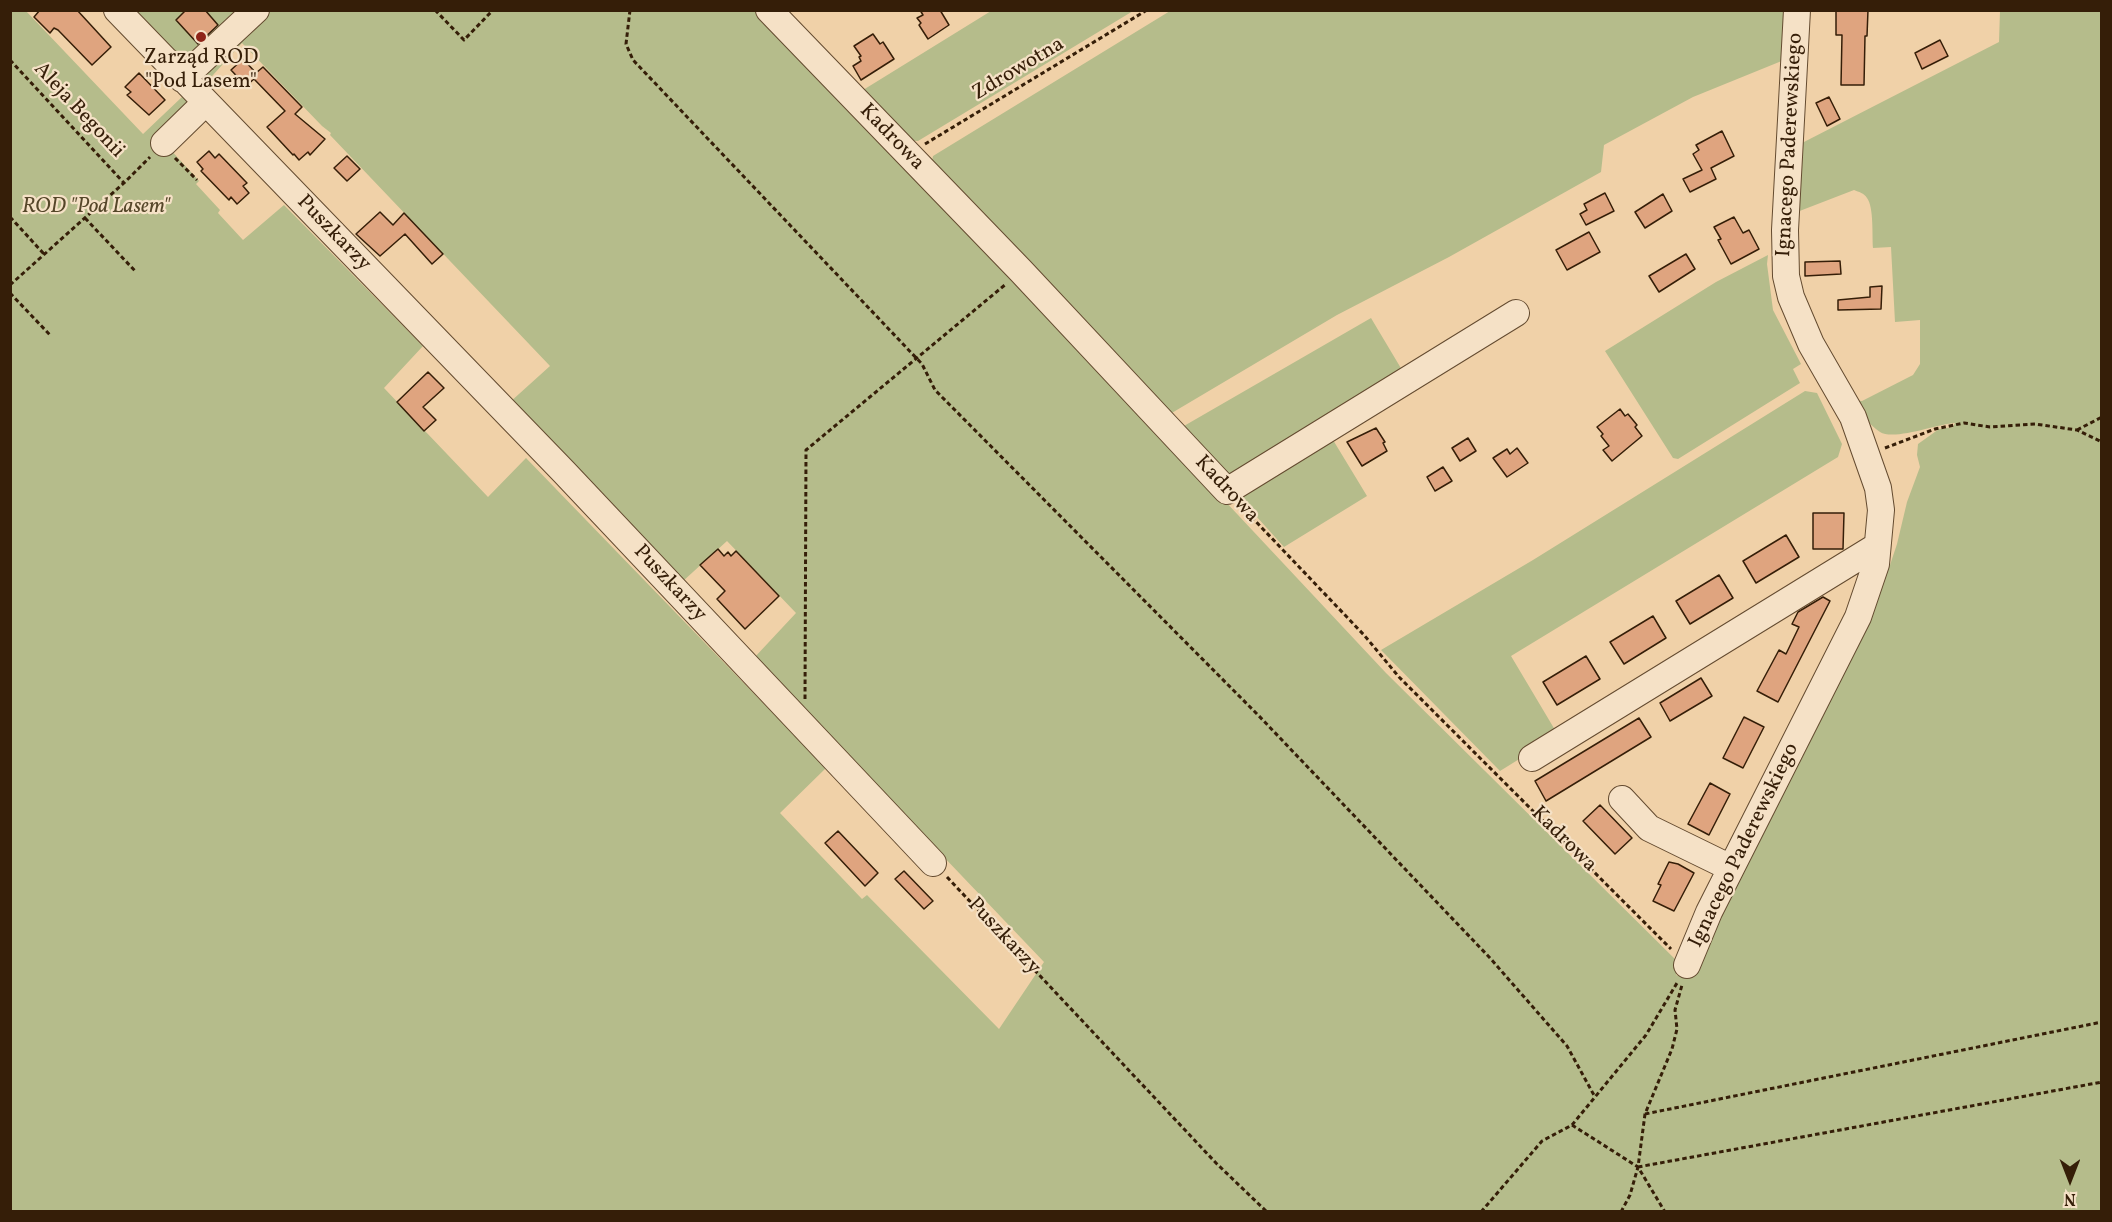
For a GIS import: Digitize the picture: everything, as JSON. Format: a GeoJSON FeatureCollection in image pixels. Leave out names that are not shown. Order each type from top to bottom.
{"type":"FeatureCollection","features":[{"type":"Feature","properties":{"kind":"street","name":"Puszkarzy"},"geometry":{"type":"LineString","coordinates":[[117,10],[564,472],[933,863]]}},
{"type":"Feature","properties":{"kind":"street"},"geometry":{"type":"LineString","coordinates":[[182,79],[256,10]]}},
{"type":"Feature","properties":{"kind":"street","name":"Kadrowa"},"geometry":{"type":"LineString","coordinates":[[769,10],[1021,271],[1227,491]]}},
{"type":"Feature","properties":{"kind":"street","name":"Ignacego Paderewskiego"},"geometry":{"type":"LineString","coordinates":[[1687,965],[1698,936],[1731,868],[1858,617],[1873,576],[1877,546],[1881,497],[1849,410],[1811,344],[1791,297],[1786,276],[1785,230],[1797,10]]}},
{"type":"Feature","properties":{"kind":"street"},"geometry":{"type":"LineString","coordinates":[[163,143],[205,103]]}},
{"type":"Feature","properties":{"kind":"street"},"geometry":{"type":"LineString","coordinates":[[1227,491],[1516,314]]}},
{"type":"Feature","properties":{"kind":"street"},"geometry":{"type":"LineString","coordinates":[[1532,758],[1877,546]]}},
{"type":"Feature","properties":{"kind":"street"},"geometry":{"type":"LineString","coordinates":[[1622,799],[1649,828],[1731,868]]}},
{"type":"Feature","properties":{"kind":"path"},"geometry":{"type":"LineString","coordinates":[[435,10],[464,40],[493,10]]}},
{"type":"Feature","properties":{"kind":"path"},"geometry":{"type":"LineString","coordinates":[[630,10],[626,44],[633,60],[917,358],[935,390],[1267,725],[1490,958],[1567,1046],[1595,1097]]}},
{"type":"Feature","properties":{"kind":"path","name":"Zdrowotna"},"geometry":{"type":"LineString","coordinates":[[907,155],[1147,10]]}},
{"type":"Feature","properties":{"kind":"path","name":"Aleja Begonii"},"geometry":{"type":"LineString","coordinates":[[10,60],[124,183]]}},
{"type":"Feature","properties":{"kind":"path"},"geometry":{"type":"LineString","coordinates":[[10,285],[124,183],[163,143],[197,180]]}},
{"type":"Feature","properties":{"kind":"path"},"geometry":{"type":"LineString","coordinates":[[10,217],[45,255]]}},
{"type":"Feature","properties":{"kind":"path"},"geometry":{"type":"LineString","coordinates":[[85,218],[136,272]]}},
{"type":"Feature","properties":{"kind":"path"},"geometry":{"type":"LineString","coordinates":[[805,729],[806,450],[1021,271]]}},
{"type":"Feature","properties":{"kind":"path"},"geometry":{"type":"LineString","coordinates":[[10,293],[50,335]]}},
{"type":"Feature","properties":{"kind":"path"},"geometry":{"type":"LineString","coordinates":[[2077,430],[2102,417]]}},
{"type":"Feature","properties":{"kind":"path"},"geometry":{"type":"LineString","coordinates":[[1867,456],[1917,435],[1964,423],[1990,427],[2035,424],[2077,430],[2102,442]]}},
{"type":"Feature","properties":{"kind":"path","name":"Kadrowa"},"geometry":{"type":"LineString","coordinates":[[1227,491],[1364,635],[1399,677],[1687,965]]}},
{"type":"Feature","properties":{"kind":"path","name":"Puszkarzy"},"geometry":{"type":"LineString","coordinates":[[933,863],[1216,1163],[1267,1212]]}},
{"type":"Feature","properties":{"kind":"path"},"geometry":{"type":"LineString","coordinates":[[1621,1212],[1630,1195],[1638,1167],[1645,1114],[1672,1049],[1677,1029],[1675,1010],[1687,965]]}},
{"type":"Feature","properties":{"kind":"path","name":"Ignacego Paderewskiego"},"geometry":{"type":"LineString","coordinates":[[1572,1125],[1646,1035],[1687,965]]}},
{"type":"Feature","properties":{"kind":"path"},"geometry":{"type":"LineString","coordinates":[[1645,1114],[2102,1022]]}},
{"type":"Feature","properties":{"kind":"path"},"geometry":{"type":"LineString","coordinates":[[1638,1167],[2102,1082]]}},
{"type":"Feature","properties":{"kind":"path"},"geometry":{"type":"LineString","coordinates":[[1481,1212],[1542,1141],[1572,1125],[1638,1167],[1665,1212]]}},
{"type":"Feature","properties":{"kind":"green space","name":"ROD \"Pod Lasem\""},"geometry":{"type":"Polygon","coordinates":[[[10,11],[26,11],[143,134],[183,96],[191,105],[159,137],[199,181],[196,184],[220,210],[218,213],[243,240],[284,205],[423,346],[384,388],[488,497],[526,458],[826,768],[780,813],[862,899],[867,895],[999,1029],[1044,962],[754,658],[796,613],[727,541],[682,582],[509,403],[550,366],[330,135],[331,133],[242,43],[204,85],[133,11],[766,11],[1386,673],[1681,965],[1676,975],[1688,979],[1890,565],[1907,502],[1920,467],[1917,455],[1918,444],[1939,429],[1953,427],[1955,423],[1895,435],[1887,434],[1880,432],[1872,425],[1851,400],[1862,401],[1913,375],[1920,364],[1920,320],[1895,322],[1891,247],[1873,248],[1871,208],[1864,195],[1854,190],[1797,212],[1802,143],[1999,42],[2000,11],[2101,11],[2101,1211],[11,1211],[10,11]]]}},
{"type":"Feature","properties":{"kind":"green space"},"geometry":{"type":"Polygon","coordinates":[[[991,11],[1133,11],[918,141],[899,140],[855,95],[991,11]]]}},
{"type":"Feature","properties":{"kind":"green space"},"geometry":{"type":"Polygon","coordinates":[[[1170,11],[1788,11],[1789,58],[1693,97],[1604,145],[1601,172],[1449,257],[1337,315],[1165,417],[930,171],[933,156],[1170,11]]]}},
{"type":"Feature","properties":{"kind":"green space"},"geometry":{"type":"Polygon","coordinates":[[[1768,255],[1767,264],[1773,310],[1801,364],[1793,369],[1800,383],[1678,459],[1673,458],[1605,351],[1716,282],[1768,255]]]}},
{"type":"Feature","properties":{"kind":"green space"},"geometry":{"type":"Polygon","coordinates":[[[1371,318],[1405,375],[1227,484],[1177,430],[1371,318]]]}},
{"type":"Feature","properties":{"kind":"green space"},"geometry":{"type":"Polygon","coordinates":[[[1805,391],[1817,393],[1842,444],[1838,457],[1511,656],[1558,735],[1500,771],[1381,650],[1533,560],[1805,391]]]}},
{"type":"Feature","properties":{"kind":"green space"},"geometry":{"type":"Polygon","coordinates":[[[1330,435],[1367,496],[1284,547],[1238,496],[1330,435]]]}},
{"type":"Feature","properties":{"kind":"building"},"geometry":{"type":"Polygon","coordinates":[[[40,10],[77,10],[111,47],[92,65],[58,30],[54,28],[50,33],[34,17],[40,10]]]}},
{"type":"Feature","properties":{"kind":"building","name":"Zarząd ROD \"Pod Lasem\""},"geometry":{"type":"Polygon","coordinates":[[[186,10],[205,10],[218,25],[198,44],[176,20],[186,10]]]}},
{"type":"Feature","properties":{"kind":"building"},"geometry":{"type":"Polygon","coordinates":[[[920,10],[940,10],[949,25],[928,39],[917,18],[923,15],[920,10]]]}},
{"type":"Feature","properties":{"kind":"building"},"geometry":{"type":"Polygon","coordinates":[[[1836,10],[1868,10],[1864,85],[1841,85],[1842,35],[1836,35],[1836,10]]]}},
{"type":"Feature","properties":{"kind":"building"},"geometry":{"type":"Polygon","coordinates":[[[873,34],[880,44],[883,42],[894,59],[861,80],[853,66],[861,61],[859,57],[861,56],[854,46],[873,34]]]}},
{"type":"Feature","properties":{"kind":"building"},"geometry":{"type":"Polygon","coordinates":[[[1940,40],[1948,56],[1922,69],[1915,53],[1940,40]]]}},
{"type":"Feature","properties":{"kind":"building"},"geometry":{"type":"Polygon","coordinates":[[[243,59],[256,73],[263,67],[302,107],[295,114],[325,139],[310,155],[308,152],[299,160],[267,127],[285,111],[254,79],[246,86],[231,70],[243,59]]]}},
{"type":"Feature","properties":{"kind":"building"},"geometry":{"type":"Polygon","coordinates":[[[139,73],[165,100],[149,115],[127,95],[131,92],[125,87],[139,73]]]}},
{"type":"Feature","properties":{"kind":"building"},"geometry":{"type":"Polygon","coordinates":[[[1829,97],[1840,119],[1827,126],[1816,103],[1829,97]]]}},
{"type":"Feature","properties":{"kind":"building"},"geometry":{"type":"Polygon","coordinates":[[[1722,131],[1734,156],[1711,168],[1716,179],[1690,192],[1683,179],[1702,170],[1693,154],[1699,150],[1696,145],[1722,131]]]}},
{"type":"Feature","properties":{"kind":"building"},"geometry":{"type":"Polygon","coordinates":[[[209,151],[215,158],[219,154],[247,183],[243,186],[249,193],[237,204],[231,197],[229,200],[201,171],[203,169],[197,162],[209,151]]]}},
{"type":"Feature","properties":{"kind":"building"},"geometry":{"type":"Polygon","coordinates":[[[347,156],[360,169],[347,181],[334,168],[347,156]]]}},
{"type":"Feature","properties":{"kind":"building"},"geometry":{"type":"Polygon","coordinates":[[[1605,193],[1614,211],[1586,225],[1580,214],[1587,210],[1584,204],[1605,193]]]}},
{"type":"Feature","properties":{"kind":"building"},"geometry":{"type":"Polygon","coordinates":[[[1663,194],[1672,211],[1645,228],[1635,212],[1663,194]]]}},
{"type":"Feature","properties":{"kind":"building"},"geometry":{"type":"Polygon","coordinates":[[[380,212],[393,225],[404,213],[443,254],[432,264],[405,234],[380,256],[356,234],[380,212]]]}},
{"type":"Feature","properties":{"kind":"building"},"geometry":{"type":"Polygon","coordinates":[[[1734,217],[1743,233],[1749,230],[1759,249],[1731,264],[1714,227],[1734,217]]]}},
{"type":"Feature","properties":{"kind":"building"},"geometry":{"type":"Polygon","coordinates":[[[1589,232],[1600,252],[1567,270],[1556,250],[1589,232]]]}},
{"type":"Feature","properties":{"kind":"building"},"geometry":{"type":"Polygon","coordinates":[[[1686,254],[1695,269],[1659,292],[1649,276],[1686,254]]]}},
{"type":"Feature","properties":{"kind":"building"},"geometry":{"type":"Polygon","coordinates":[[[1840,261],[1841,274],[1805,276],[1805,262],[1840,261]]]}},
{"type":"Feature","properties":{"kind":"building"},"geometry":{"type":"Polygon","coordinates":[[[1882,286],[1881,309],[1838,310],[1838,300],[1870,297],[1870,287],[1882,286]]]}},
{"type":"Feature","properties":{"kind":"building"},"geometry":{"type":"Polygon","coordinates":[[[428,372],[444,388],[423,407],[436,420],[424,431],[397,402],[428,372]]]}},
{"type":"Feature","properties":{"kind":"building"},"geometry":{"type":"Polygon","coordinates":[[[1620,409],[1625,416],[1628,414],[1637,425],[1635,427],[1642,436],[1612,461],[1603,450],[1609,446],[1597,427],[1620,409]]]}},
{"type":"Feature","properties":{"kind":"building"},"geometry":{"type":"Polygon","coordinates":[[[1376,428],[1385,442],[1383,443],[1387,451],[1362,466],[1347,442],[1376,428]]]}},
{"type":"Feature","properties":{"kind":"building"},"geometry":{"type":"Polygon","coordinates":[[[1468,438],[1476,451],[1460,461],[1452,448],[1468,438]]]}},
{"type":"Feature","properties":{"kind":"building"},"geometry":{"type":"Polygon","coordinates":[[[1517,448],[1528,463],[1507,477],[1493,458],[1507,449],[1510,454],[1517,448]]]}},
{"type":"Feature","properties":{"kind":"building"},"geometry":{"type":"Polygon","coordinates":[[[1443,467],[1452,481],[1435,491],[1427,477],[1443,467]]]}},
{"type":"Feature","properties":{"kind":"building"},"geometry":{"type":"Polygon","coordinates":[[[1813,513],[1844,513],[1843,549],[1813,549],[1813,513]]]}},
{"type":"Feature","properties":{"kind":"building"},"geometry":{"type":"Polygon","coordinates":[[[1786,535],[1799,557],[1756,583],[1743,561],[1786,535]]]}},
{"type":"Feature","properties":{"kind":"building"},"geometry":{"type":"Polygon","coordinates":[[[718,549],[724,556],[728,552],[731,556],[736,551],[779,596],[745,629],[717,599],[725,591],[700,565],[718,549]]]}},
{"type":"Feature","properties":{"kind":"building"},"geometry":{"type":"Polygon","coordinates":[[[1719,575],[1733,598],[1690,624],[1676,601],[1719,575]]]}},
{"type":"Feature","properties":{"kind":"building"},"geometry":{"type":"Polygon","coordinates":[[[1823,597],[1830,601],[1778,702],[1757,691],[1779,650],[1786,654],[1799,627],[1792,624],[1798,612],[1823,597]]]}},
{"type":"Feature","properties":{"kind":"building"},"geometry":{"type":"Polygon","coordinates":[[[1653,616],[1666,638],[1624,664],[1610,642],[1653,616]]]}},
{"type":"Feature","properties":{"kind":"building"},"geometry":{"type":"Polygon","coordinates":[[[1586,656],[1600,679],[1557,705],[1543,682],[1586,656]]]}},
{"type":"Feature","properties":{"kind":"building"},"geometry":{"type":"Polygon","coordinates":[[[1701,678],[1712,696],[1670,721],[1660,703],[1701,678]]]}},
{"type":"Feature","properties":{"kind":"building"},"geometry":{"type":"Polygon","coordinates":[[[1744,717],[1764,727],[1743,768],[1723,758],[1744,717]]]}},
{"type":"Feature","properties":{"kind":"building"},"geometry":{"type":"Polygon","coordinates":[[[1639,718],[1651,737],[1546,801],[1535,781],[1639,718]]]}},
{"type":"Feature","properties":{"kind":"building"},"geometry":{"type":"Polygon","coordinates":[[[1710,783],[1730,794],[1709,835],[1688,824],[1710,783]]]}},
{"type":"Feature","properties":{"kind":"building"},"geometry":{"type":"Polygon","coordinates":[[[1600,805],[1632,838],[1615,854],[1583,821],[1600,805]]]}},
{"type":"Feature","properties":{"kind":"building"},"geometry":{"type":"Polygon","coordinates":[[[838,831],[878,873],[865,886],[825,843],[838,831]]]}},
{"type":"Feature","properties":{"kind":"building"},"geometry":{"type":"Polygon","coordinates":[[[1669,862],[1694,873],[1674,911],[1653,901],[1661,885],[1658,884],[1669,862]]]}},
{"type":"Feature","properties":{"kind":"building"},"geometry":{"type":"Polygon","coordinates":[[[904,871],[933,901],[924,909],[895,879],[904,871]]]}},
{"type":"Feature","properties":{"kind":"place","name":"Zarząd ROD \"Pod Lasem\""},"geometry":{"type":"Point","coordinates":[201,37]}}]}
